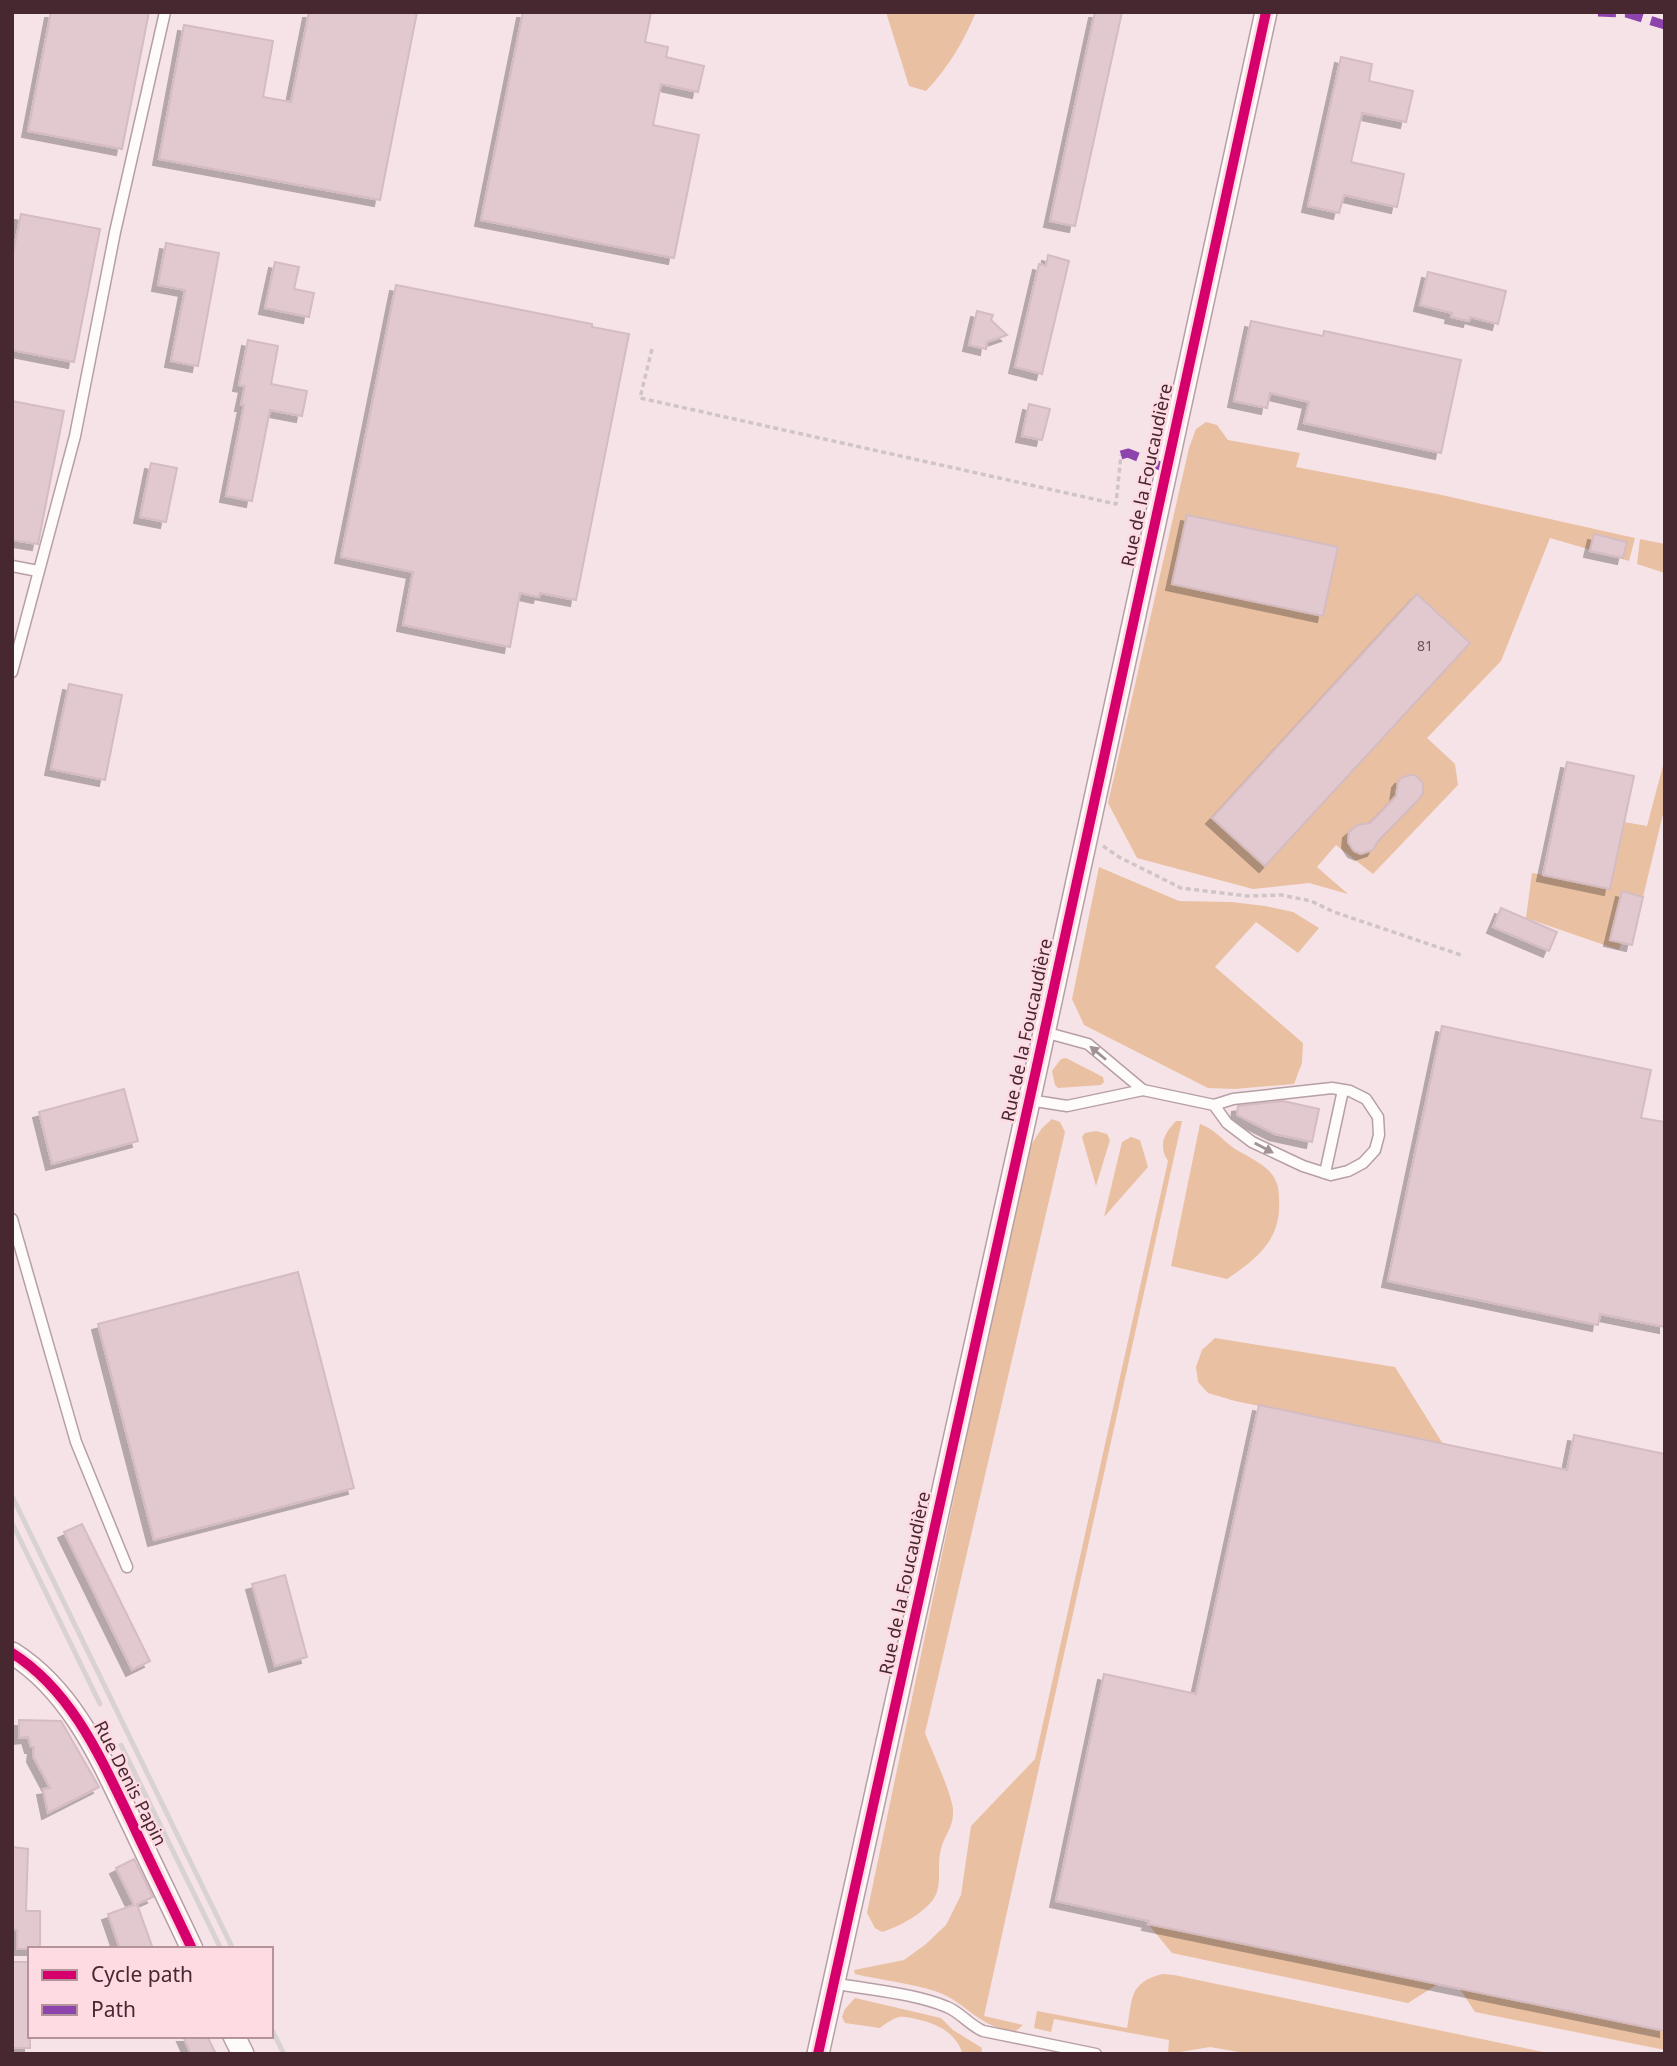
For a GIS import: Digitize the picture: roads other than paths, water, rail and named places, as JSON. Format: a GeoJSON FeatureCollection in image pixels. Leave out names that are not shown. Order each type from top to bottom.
{"type":"FeatureCollection","features":[{"type":"Feature","properties":{"kind":"street","name":"Rue de la Foucaudière"},"geometry":{"type":"LineString","coordinates":[[818,2054],[1266,12]]}},
{"type":"Feature","properties":{"kind":"street","name":"Rue Denis Papin"},"geometry":{"type":"LineString","coordinates":[[12,1653],[50,1682],[82,1725],[191,1947]]}},
{"type":"Feature","properties":{"kind":"street"},"geometry":{"type":"LineString","coordinates":[[235,2038],[243,2054]]}},
{"type":"Feature","properties":{"kind":"lane"},"geometry":{"type":"LineString","coordinates":[[12,672],[75,436],[115,232],[165,12]]}},
{"type":"Feature","properties":{"kind":"lane"},"geometry":{"type":"LineString","coordinates":[[12,566],[38,571]]}},
{"type":"Feature","properties":{"kind":"lane"},"geometry":{"type":"LineString","coordinates":[[1044,1032],[1088,1044],[1143,1090]]}},
{"type":"Feature","properties":{"kind":"lane"},"geometry":{"type":"LineString","coordinates":[[1029,1100],[1067,1106],[1143,1090],[1214,1105],[1233,1099],[1332,1088],[1366,1099],[1377,1117],[1379,1136],[1375,1150],[1363,1163],[1348,1171],[1331,1175],[1303,1166],[1252,1142],[1227,1124],[1214,1105]]}},
{"type":"Feature","properties":{"kind":"lane"},"geometry":{"type":"LineString","coordinates":[[1325,1173],[1343,1090]]}},
{"type":"Feature","properties":{"kind":"lane"},"geometry":{"type":"LineString","coordinates":[[12,1219],[76,1442],[127,1567]]}},
{"type":"Feature","properties":{"kind":"lane"},"geometry":{"type":"LineString","coordinates":[[833,1983],[932,2001],[951,2008],[971,2026],[983,2031],[1096,2054]]}},
{"type":"Feature","properties":{"kind":"railway"},"geometry":{"type":"LineString","coordinates":[[12,1496],[232,1947]]}},
{"type":"Feature","properties":{"kind":"railway"},"geometry":{"type":"LineString","coordinates":[[12,1523],[100,1704]]}},
{"type":"Feature","properties":{"kind":"railway"},"geometry":{"type":"LineString","coordinates":[[121,1745],[220,1947]]}},
{"type":"Feature","properties":{"kind":"railway"},"geometry":{"type":"LineString","coordinates":[[273,2032],[284,2054]]}}]}
